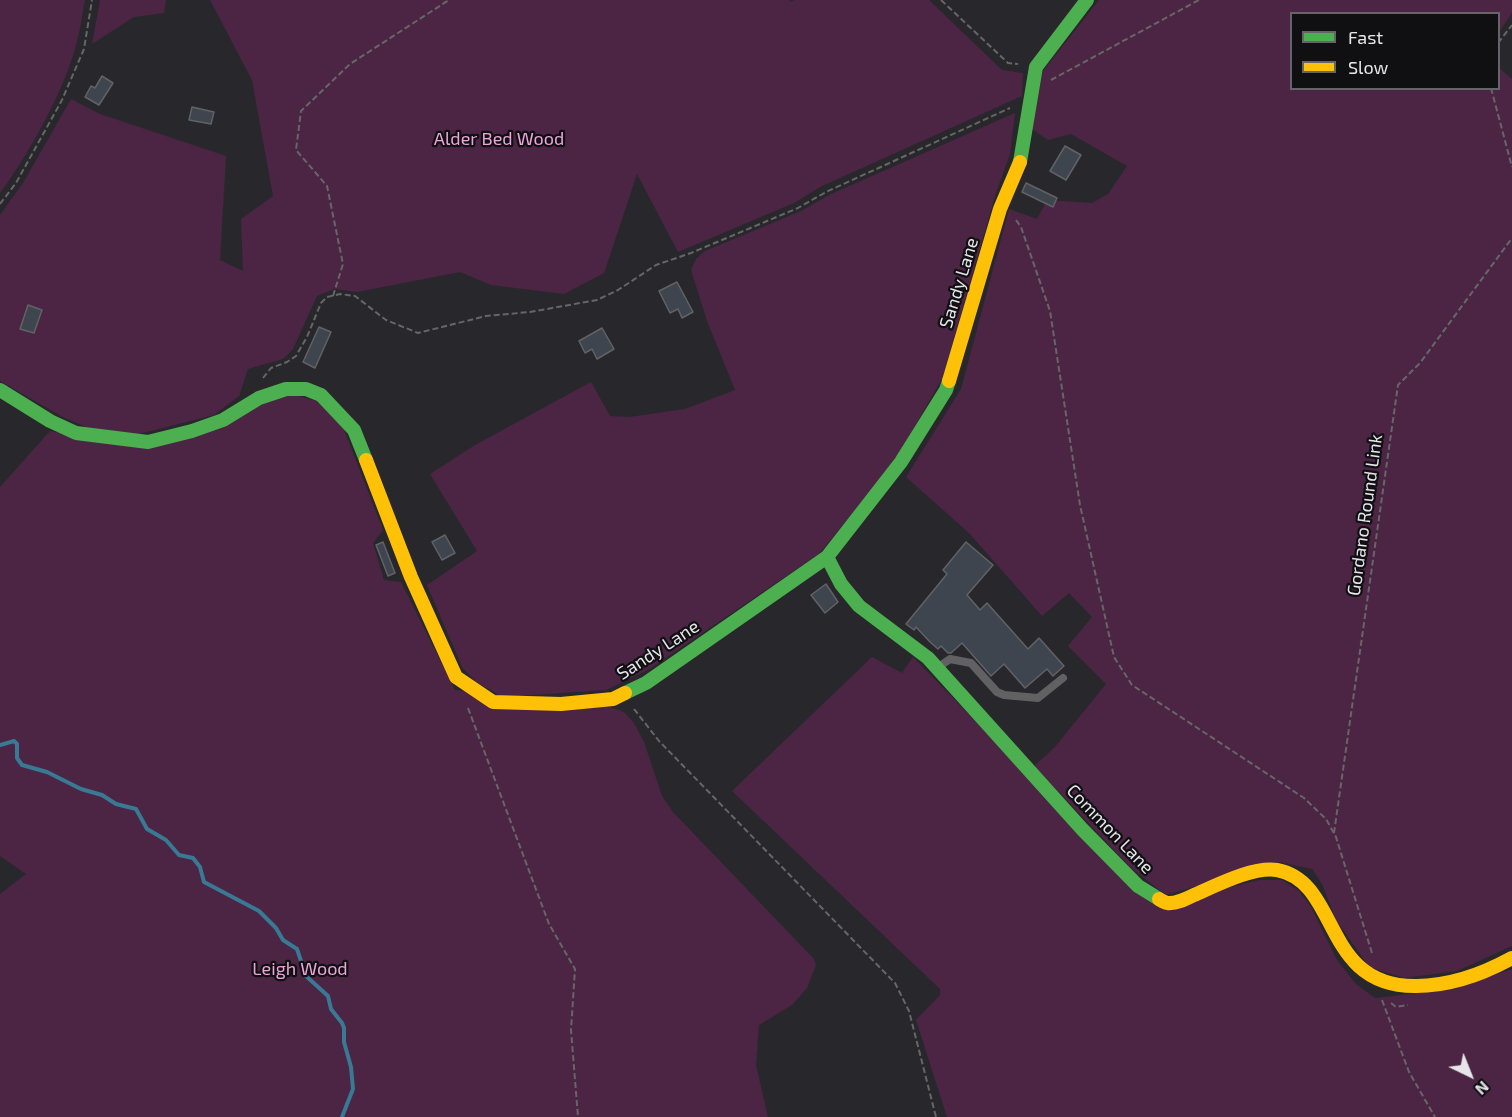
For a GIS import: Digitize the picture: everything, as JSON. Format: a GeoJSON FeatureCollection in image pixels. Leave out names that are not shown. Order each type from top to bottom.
{"type":"FeatureCollection","features":[{"type":"Feature","properties":{"kind":"street","name":"Sandy Lane"},"geometry":{"type":"LineString","coordinates":[[0,390],[76,434],[148,442],[192,431],[223,420],[259,398],[286,389],[306,389],[321,395],[354,430],[411,577],[456,677],[493,702],[561,704],[613,699],[646,683],[827,557],[901,462],[946,390],[1003,203],[1020,162],[1036,67],[1087,0]]}},
{"type":"Feature","properties":{"kind":"street","name":"Common Lane"},"geometry":{"type":"LineString","coordinates":[[827,557],[841,585],[859,606],[906,641],[937,669],[1082,829],[1138,886],[1155,897],[1167,903],[1180,901],[1254,873],[1274,870],[1288,874],[1301,883],[1313,896],[1353,963],[1366,974],[1379,980],[1405,987],[1438,985],[1461,981],[1512,958]]}},
{"type":"Feature","properties":{"kind":"lane"},"geometry":{"type":"LineString","coordinates":[[937,669],[950,659],[969,662],[1000,694],[1035,698],[1064,678]]}},
{"type":"Feature","properties":{"kind":"path"},"geometry":{"type":"LineString","coordinates":[[0,204],[16,183],[62,100],[84,49],[92,0]]}},
{"type":"Feature","properties":{"kind":"path"},"geometry":{"type":"LineString","coordinates":[[333,296],[343,264],[327,186],[296,150],[302,111],[350,64],[449,0]]}},
{"type":"Feature","properties":{"kind":"path"},"geometry":{"type":"LineString","coordinates":[[941,0],[1008,63],[1036,67]]}},
{"type":"Feature","properties":{"kind":"path"},"geometry":{"type":"LineString","coordinates":[[1052,80],[1199,0]]}},
{"type":"Feature","properties":{"kind":"path"},"geometry":{"type":"LineString","coordinates":[[1500,40],[1512,25]]}},
{"type":"Feature","properties":{"kind":"path"},"geometry":{"type":"LineString","coordinates":[[1492,90],[1512,167]]}},
{"type":"Feature","properties":{"kind":"path"},"geometry":{"type":"LineString","coordinates":[[259,398],[259,384],[263,377],[271,368],[296,356],[307,337],[321,303],[327,297],[340,294],[355,296],[386,320],[418,333],[486,316],[542,310],[597,300],[618,290],[656,265],[691,253],[798,208],[826,192],[1030,99]]}},
{"type":"Feature","properties":{"kind":"path"},"geometry":{"type":"LineString","coordinates":[[1003,203],[1021,227],[1050,311],[1080,505],[1114,657],[1132,685],[1304,798],[1326,819],[1336,837]]}},
{"type":"Feature","properties":{"kind":"path","name":"Gordano Round Link"},"geometry":{"type":"LineString","coordinates":[[1334,833],[1398,384],[1420,363],[1512,238]]}},
{"type":"Feature","properties":{"kind":"path"},"geometry":{"type":"LineString","coordinates":[[625,694],[659,741],[895,983],[909,1011],[936,1117]]}},
{"type":"Feature","properties":{"kind":"path"},"geometry":{"type":"LineString","coordinates":[[465,700],[549,924],[574,969],[571,1030],[578,1117]]}},
{"type":"Feature","properties":{"kind":"green space"},"geometry":{"type":"Polygon","coordinates":[[[0,0],[85,0],[80,31],[64,79],[34,140],[0,193],[0,0]]]}},
{"type":"Feature","properties":{"kind":"green space"},"geometry":{"type":"Polygon","coordinates":[[[100,0],[166,0],[164,13],[134,17],[92,44],[100,0]]]}},
{"type":"Feature","properties":{"kind":"green space","name":"Alder Bed Wood"},"geometry":{"type":"Polygon","coordinates":[[[210,0],[789,0],[791,2],[794,0],[929,0],[1002,70],[1023,73],[1022,96],[820,187],[794,203],[678,252],[637,174],[604,273],[564,294],[491,285],[460,272],[357,292],[334,289],[317,296],[293,349],[283,359],[248,369],[239,396],[214,415],[139,434],[91,429],[63,417],[0,381],[0,215],[23,183],[71,99],[100,114],[226,156],[220,260],[243,271],[241,219],[273,196],[252,80],[210,0]]]}},
{"type":"Feature","properties":{"kind":"green space"},"geometry":{"type":"Polygon","coordinates":[[[1099,0],[1512,0],[1512,13],[1500,31],[1500,12],[1290,12],[1290,90],[1500,90],[1500,69],[1512,79],[1512,946],[1457,971],[1404,978],[1369,967],[1336,920],[1322,884],[1312,869],[1279,862],[1166,895],[1130,867],[1034,766],[1054,748],[1106,684],[1068,646],[1092,617],[1069,593],[1042,616],[969,533],[906,477],[961,389],[1009,209],[1037,219],[1047,200],[1092,203],[1108,194],[1127,166],[1071,134],[1048,140],[1032,129],[1043,71],[1099,0]]]}},
{"type":"Feature","properties":{"kind":"green space"},"geometry":{"type":"Polygon","coordinates":[[[1015,113],[1010,154],[995,196],[943,377],[896,459],[820,553],[648,670],[606,690],[503,697],[476,682],[462,667],[427,585],[477,551],[430,474],[475,445],[591,382],[610,416],[629,417],[685,409],[735,390],[707,321],[691,270],[696,259],[705,251],[801,211],[831,194],[1015,113]]]}},
{"type":"Feature","properties":{"kind":"green space","name":"Leigh Wood"},"geometry":{"type":"Polygon","coordinates":[[[291,394],[320,402],[343,427],[383,530],[373,543],[384,580],[401,582],[455,690],[606,706],[624,712],[634,723],[644,742],[662,796],[673,812],[814,959],[816,965],[807,988],[792,1005],[759,1025],[756,1065],[768,1117],[0,1117],[0,894],[26,874],[0,856],[0,487],[50,431],[136,447],[291,394]]]}},
{"type":"Feature","properties":{"kind":"green space"},"geometry":{"type":"Polygon","coordinates":[[[872,657],[902,673],[913,657],[1155,905],[1259,880],[1282,880],[1299,891],[1311,907],[1337,960],[1356,984],[1375,998],[1454,989],[1512,969],[1512,1117],[947,1117],[916,1020],[940,995],[940,989],[732,791],[872,657]]]}},
{"type":"Feature","properties":{"kind":"building"},"geometry":{"type":"Polygon","coordinates":[[[102,76],[113,83],[99,105],[85,97],[91,86],[95,88],[102,76]]]}},
{"type":"Feature","properties":{"kind":"building"},"geometry":{"type":"Polygon","coordinates":[[[192,107],[214,112],[211,124],[189,120],[192,107]]]}},
{"type":"Feature","properties":{"kind":"building"},"geometry":{"type":"Polygon","coordinates":[[[1065,146],[1081,155],[1066,180],[1050,171],[1065,146]]]}},
{"type":"Feature","properties":{"kind":"building"},"geometry":{"type":"Polygon","coordinates":[[[1026,183],[1057,198],[1053,207],[1022,192],[1026,183]]]}},
{"type":"Feature","properties":{"kind":"building"},"geometry":{"type":"Polygon","coordinates":[[[677,282],[693,312],[682,318],[678,309],[670,313],[659,291],[677,282]]]}},
{"type":"Feature","properties":{"kind":"building"},"geometry":{"type":"Polygon","coordinates":[[[28,305],[42,310],[34,333],[20,329],[28,305]]]}},
{"type":"Feature","properties":{"kind":"building"},"geometry":{"type":"Polygon","coordinates":[[[319,327],[331,332],[315,368],[303,362],[319,327]]]}},
{"type":"Feature","properties":{"kind":"building"},"geometry":{"type":"Polygon","coordinates":[[[602,328],[614,349],[597,359],[592,349],[585,353],[579,341],[602,328]]]}},
{"type":"Feature","properties":{"kind":"building"},"geometry":{"type":"Polygon","coordinates":[[[445,535],[455,553],[442,560],[432,542],[445,535]]]}},
{"type":"Feature","properties":{"kind":"building"},"geometry":{"type":"Polygon","coordinates":[[[383,542],[395,573],[388,576],[376,545],[383,542]]]}},
{"type":"Feature","properties":{"kind":"building"},"geometry":{"type":"Polygon","coordinates":[[[966,542],[993,565],[967,595],[980,610],[987,603],[1028,649],[1039,638],[1064,666],[1053,676],[1047,669],[1025,688],[1004,664],[991,676],[962,643],[948,653],[941,646],[938,649],[916,627],[914,630],[906,624],[947,574],[943,570],[966,542]]]}},
{"type":"Feature","properties":{"kind":"building"},"geometry":{"type":"Polygon","coordinates":[[[826,584],[838,602],[825,613],[811,595],[826,584]]]}},
{"type":"Feature","properties":{"kind":"waterway"},"geometry":{"type":"LineString","coordinates":[[0,745],[14,741],[17,744],[17,758],[22,765],[47,772],[81,789],[102,795],[116,804],[136,809],[147,829],[166,840],[179,855],[193,858],[200,867],[204,882],[259,911],[276,928],[283,940],[297,949],[306,976],[328,996],[331,1009],[344,1028],[344,1042],[351,1067],[353,1089],[342,1117]]}},
{"type":"Feature","properties":{"kind":"traffic: fast"},"geometry":{"type":"LineString","coordinates":[[1020,162],[1036,67],[1087,0]]}},
{"type":"Feature","properties":{"kind":"traffic: fast"},"geometry":{"type":"LineString","coordinates":[[625,693],[646,683],[827,557],[901,462],[946,390],[949,381]]}},
{"type":"Feature","properties":{"kind":"traffic: fast"},"geometry":{"type":"LineString","coordinates":[[0,390],[50,421],[76,433],[148,442],[192,431],[223,420],[259,398],[286,389],[306,389],[321,395],[354,430],[366,460]]}},
{"type":"Feature","properties":{"kind":"traffic: fast"},"geometry":{"type":"LineString","coordinates":[[827,557],[841,584],[859,606],[928,658],[1082,829],[1138,886],[1159,899]]}},
{"type":"Feature","properties":{"kind":"traffic: slow"},"geometry":{"type":"LineString","coordinates":[[949,381],[1000,209],[1020,162]]}},
{"type":"Feature","properties":{"kind":"traffic: slow"},"geometry":{"type":"LineString","coordinates":[[366,460],[411,577],[456,677],[493,702],[561,704],[613,699],[625,693]]}},
{"type":"Feature","properties":{"kind":"traffic: slow"},"geometry":{"type":"LineString","coordinates":[[1159,899],[1167,903],[1177,902],[1246,874],[1277,870],[1297,878],[1312,893],[1347,953],[1363,970],[1385,982],[1416,986],[1441,984],[1478,974],[1512,958]]}}]}
